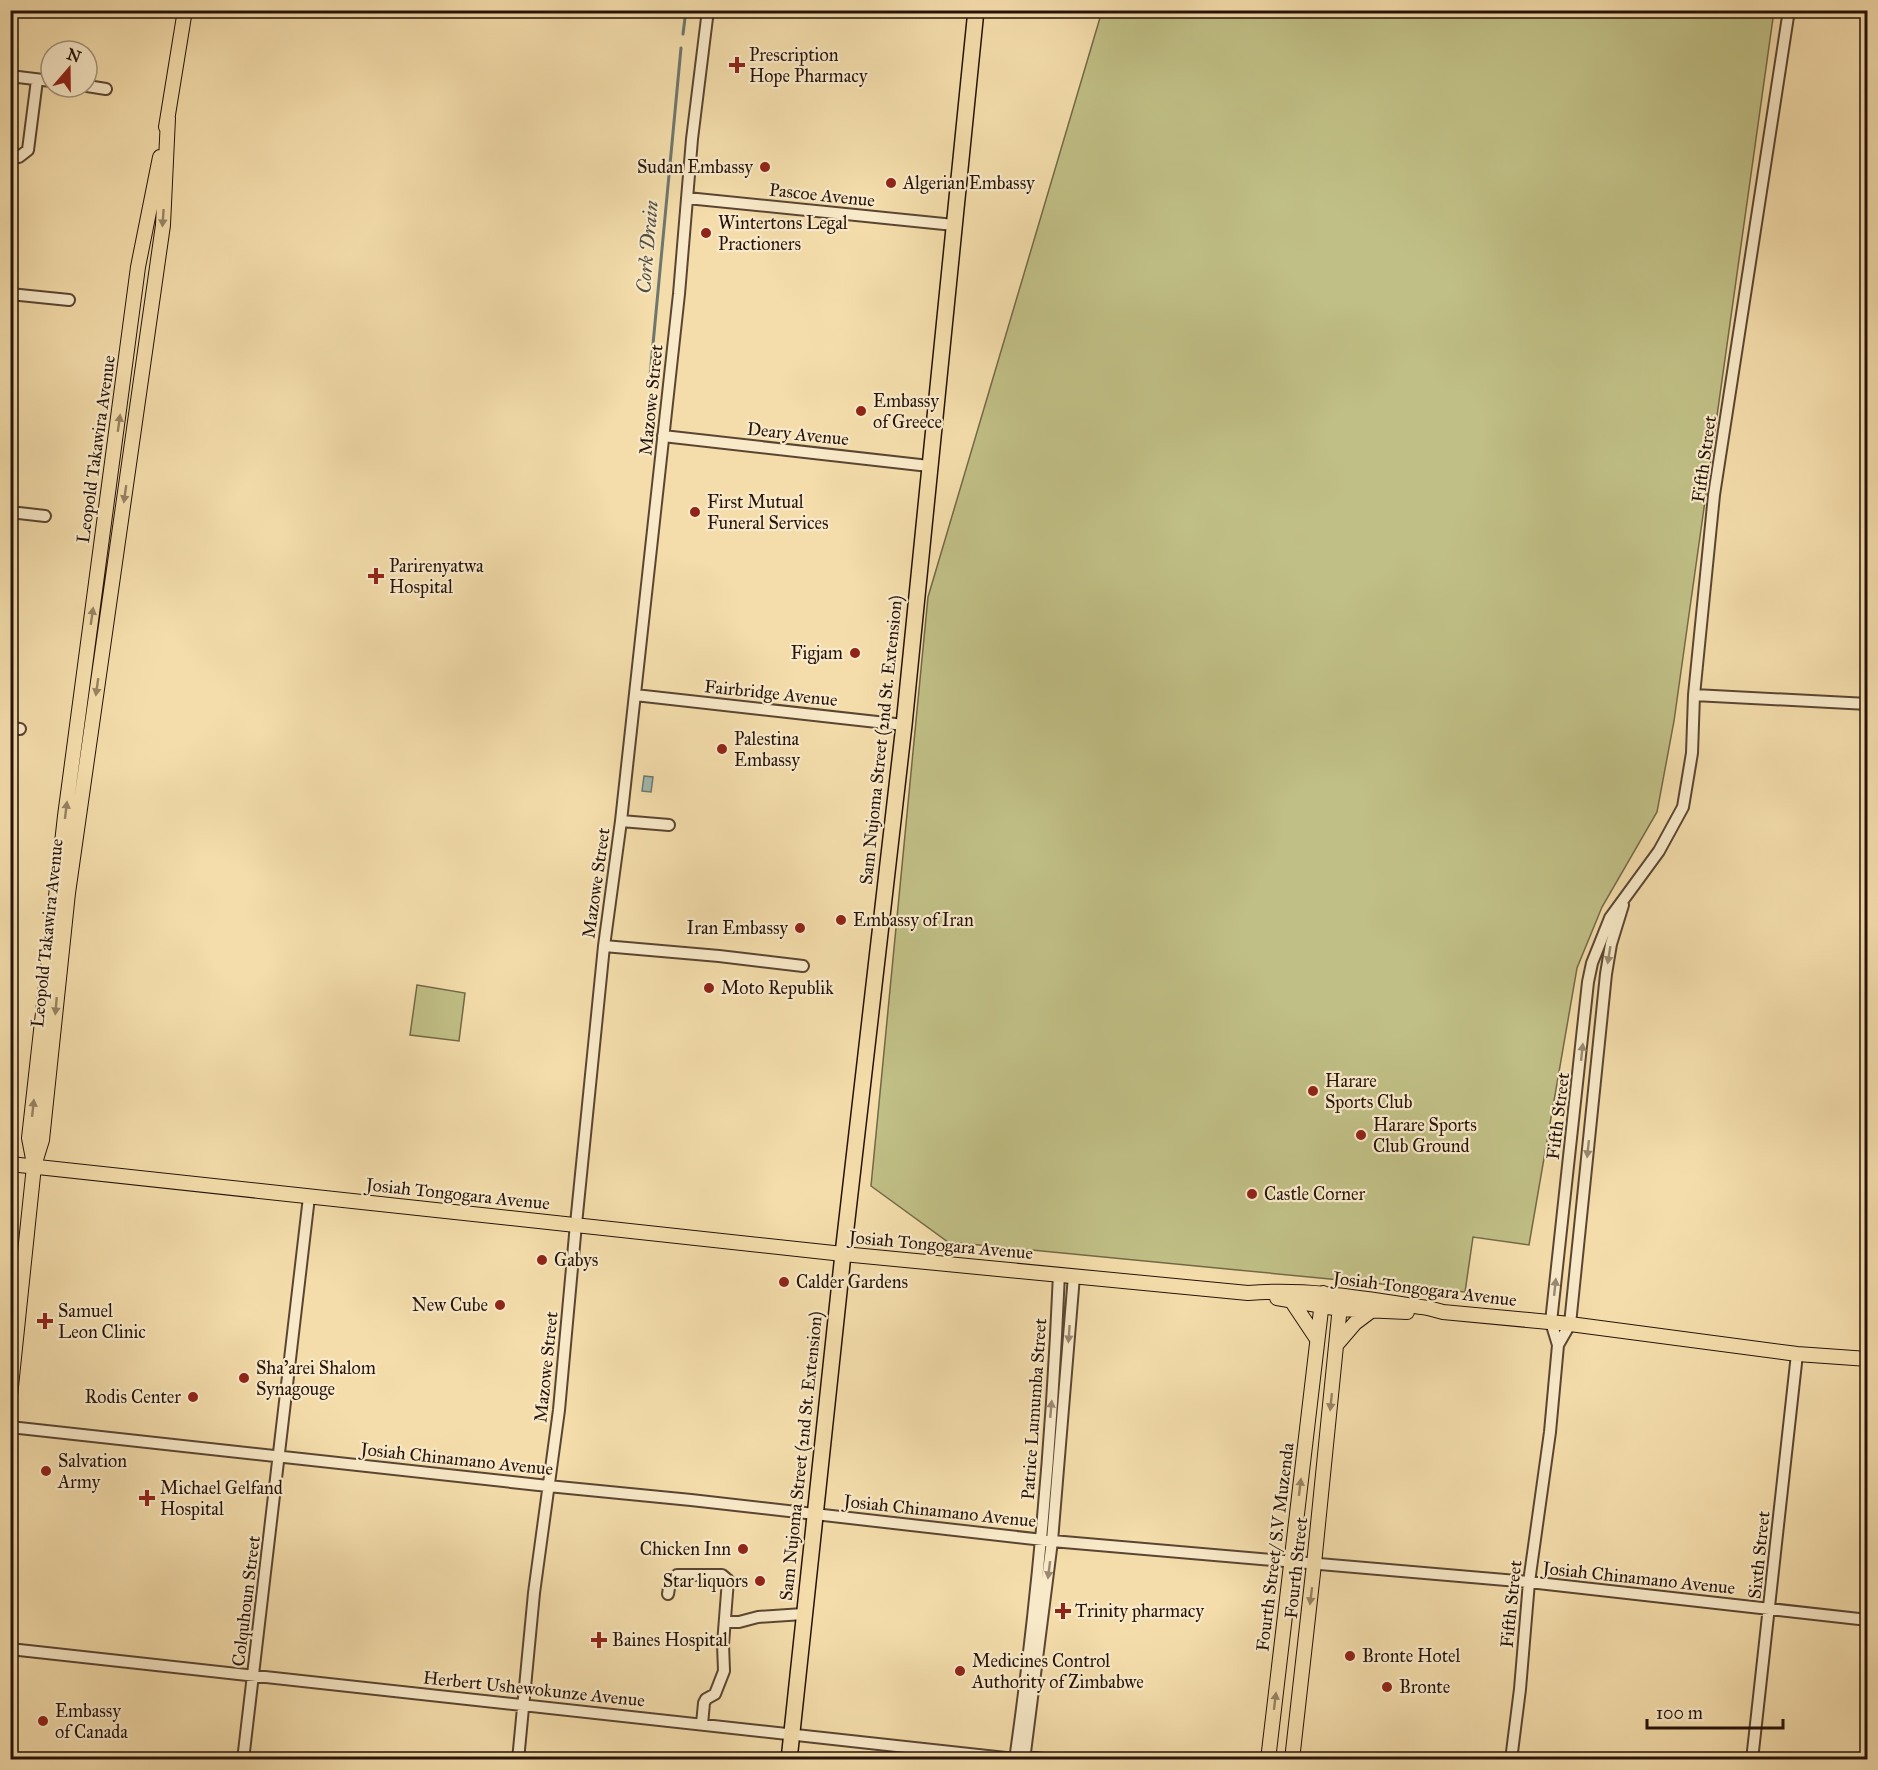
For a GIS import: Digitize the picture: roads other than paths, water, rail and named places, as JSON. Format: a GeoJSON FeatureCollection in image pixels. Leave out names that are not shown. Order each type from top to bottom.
{"type":"FeatureCollection","features":[{"type":"Feature","properties":{"kind":"highway","name":"Sam Nujoma Street (2nd St. Extension)"},"geometry":{"type":"LineString","coordinates":[[789,1760],[814,1514],[904,725],[976,10]]}},
{"type":"Feature","properties":{"kind":"main road","name":"Leopold Takawira Avenue"},"geometry":{"type":"LineString","coordinates":[[34,1166],[29,1138],[65,816],[138,267],[168,118],[185,10]]}},
{"type":"Feature","properties":{"kind":"main road","name":"Leopold Takawira Avenue"},"geometry":{"type":"LineString","coordinates":[[34,1166],[42,1140],[69,883],[158,265],[163,225],[168,118]]}},
{"type":"Feature","properties":{"kind":"main road","name":"Josiah Tongogara Avenue"},"geometry":{"type":"LineString","coordinates":[[10,1164],[843,1254],[1248,1293],[1279,1291],[1322,1300]]}},
{"type":"Feature","properties":{"kind":"main road"},"geometry":{"type":"LineString","coordinates":[[10,1396],[34,1166]]}},
{"type":"Feature","properties":{"kind":"main road"},"geometry":{"type":"LineString","coordinates":[[1248,1293],[1291,1300],[1340,1302],[1371,1311],[1443,1312]]}},
{"type":"Feature","properties":{"kind":"main road"},"geometry":{"type":"LineString","coordinates":[[1291,1300],[1317,1339]]}},
{"type":"Feature","properties":{"kind":"main road"},"geometry":{"type":"LineString","coordinates":[[1317,1339],[1322,1300]]}},
{"type":"Feature","properties":{"kind":"main road","name":"Josiah Tongogara Avenue"},"geometry":{"type":"LineString","coordinates":[[1340,1302],[1428,1308],[1443,1312],[1570,1324],[1797,1353],[1868,1359]]}},
{"type":"Feature","properties":{"kind":"main road","name":"Fourth Street"},"geometry":{"type":"LineString","coordinates":[[1292,1760],[1340,1302]]}},
{"type":"Feature","properties":{"kind":"main road"},"geometry":{"type":"LineString","coordinates":[[1337,1344],[1355,1323],[1371,1311]]}},
{"type":"Feature","properties":{"kind":"main road","name":"Fourth Street/ S.V Muzenda"},"geometry":{"type":"LineString","coordinates":[[1268,1760],[1317,1339]]}},
{"type":"Feature","properties":{"kind":"street","name":"Mazowe Street"},"geometry":{"type":"LineString","coordinates":[[518,1760],[534,1593],[559,1410],[604,946],[635,695],[708,10]]}},
{"type":"Feature","properties":{"kind":"street","name":"Fifth Street"},"geometry":{"type":"LineString","coordinates":[[1511,1760],[1520,1689],[1528,1582],[1550,1432],[1558,1345],[1551,1322],[1588,982],[1592,963],[1610,918],[1659,851],[1683,807],[1692,753],[1694,695],[1714,495],[1789,10]]}},
{"type":"Feature","properties":{"kind":"street"},"geometry":{"type":"LineString","coordinates":[[10,76],[37,80],[28,150],[19,157],[10,156]]}},
{"type":"Feature","properties":{"kind":"street"},"geometry":{"type":"LineString","coordinates":[[99,88],[106,89]]}},
{"type":"Feature","properties":{"kind":"street","name":"Pascoe Avenue"},"geometry":{"type":"LineString","coordinates":[[687,198],[954,225]]}},
{"type":"Feature","properties":{"kind":"street"},"geometry":{"type":"LineString","coordinates":[[10,294],[69,300]]}},
{"type":"Feature","properties":{"kind":"street","name":"Deary Avenue"},"geometry":{"type":"LineString","coordinates":[[663,436],[929,466]]}},
{"type":"Feature","properties":{"kind":"street"},"geometry":{"type":"LineString","coordinates":[[10,512],[45,516]]}},
{"type":"Feature","properties":{"kind":"street","name":"Fairbridge Avenue"},"geometry":{"type":"LineString","coordinates":[[635,695],[904,725]]}},
{"type":"Feature","properties":{"kind":"street"},"geometry":{"type":"LineString","coordinates":[[1694,695],[1868,704]]}},
{"type":"Feature","properties":{"kind":"street"},"geometry":{"type":"LineString","coordinates":[[621,821],[669,825]]}},
{"type":"Feature","properties":{"kind":"street","name":"Fifth Street"},"geometry":{"type":"LineString","coordinates":[[1558,1345],[1570,1324],[1606,974],[1611,944],[1625,899]]}},
{"type":"Feature","properties":{"kind":"street"},"geometry":{"type":"LineString","coordinates":[[604,946],[803,966]]}},
{"type":"Feature","properties":{"kind":"street","name":"Colquhoun Street"},"geometry":{"type":"LineString","coordinates":[[243,1760],[309,1197]]}},
{"type":"Feature","properties":{"kind":"street","name":"Patrice Lumumba Street"},"geometry":{"type":"LineString","coordinates":[[1019,1759],[1046,1540],[1066,1275]]}},
{"type":"Feature","properties":{"kind":"street","name":"Sixth Street"},"geometry":{"type":"LineString","coordinates":[[1752,1760],[1797,1353]]}},
{"type":"Feature","properties":{"kind":"street","name":"Josiah Chinamano Avenue"},"geometry":{"type":"LineString","coordinates":[[10,1427],[1046,1540],[1528,1582],[1868,1620]]}},
{"type":"Feature","properties":{"kind":"street"},"geometry":{"type":"LineString","coordinates":[[668,1594],[670,1582],[677,1575],[722,1575],[728,1580],[723,1644],[724,1671],[715,1694],[706,1699],[702,1724]]}},
{"type":"Feature","properties":{"kind":"street"},"geometry":{"type":"LineString","coordinates":[[725,1622],[804,1614]]}},
{"type":"Feature","properties":{"kind":"street","name":"Herbert Ushewokunze Avenue"},"geometry":{"type":"LineString","coordinates":[[10,1649],[1019,1759],[1055,1760]]}},
{"type":"Feature","properties":{"kind":"water"},"geometry":{"type":"Polygon","coordinates":[[[644,776],[653,777],[651,792],[642,791],[644,776]]]}},
{"type":"Feature","properties":{"kind":"waterway","name":"Cork Drain"},"geometry":{"type":"LineString","coordinates":[[683,34],[686,10]]}},
{"type":"Feature","properties":{"kind":"waterway","name":"Cork Drain"},"geometry":{"type":"LineString","coordinates":[[650,376],[681,48]]}},
{"type":"Feature","properties":{"kind":"place","name":"Prescription Hope Pharmacy"},"geometry":{"type":"Point","coordinates":[737,65]}},
{"type":"Feature","properties":{"kind":"place","name":"Sudan Embassy"},"geometry":{"type":"Point","coordinates":[765,167]}},
{"type":"Feature","properties":{"kind":"place","name":"Algerian Embassy"},"geometry":{"type":"Point","coordinates":[891,183]}},
{"type":"Feature","properties":{"kind":"place","name":"Wintertons Legal Practioners"},"geometry":{"type":"Point","coordinates":[706,233]}},
{"type":"Feature","properties":{"kind":"place","name":"Embassy of Greece"},"geometry":{"type":"Point","coordinates":[861,411]}},
{"type":"Feature","properties":{"kind":"place","name":"First Mutual Funeral Services"},"geometry":{"type":"Point","coordinates":[695,512]}},
{"type":"Feature","properties":{"kind":"place","name":"Parirenyatwa Hospital"},"geometry":{"type":"Point","coordinates":[376,576]}},
{"type":"Feature","properties":{"kind":"place","name":"Figjam"},"geometry":{"type":"Point","coordinates":[855,653]}},
{"type":"Feature","properties":{"kind":"place","name":"Palestina Embassy"},"geometry":{"type":"Point","coordinates":[722,749]}},
{"type":"Feature","properties":{"kind":"place","name":"Embassy of Iran"},"geometry":{"type":"Point","coordinates":[841,920]}},
{"type":"Feature","properties":{"kind":"place","name":"Iran Embassy"},"geometry":{"type":"Point","coordinates":[800,928]}},
{"type":"Feature","properties":{"kind":"place","name":"Moto Republik"},"geometry":{"type":"Point","coordinates":[709,988]}},
{"type":"Feature","properties":{"kind":"place","name":"Harare Sports Club"},"geometry":{"type":"Point","coordinates":[1313,1091]}},
{"type":"Feature","properties":{"kind":"place","name":"Harare Sports Club Ground"},"geometry":{"type":"Point","coordinates":[1361,1135]}},
{"type":"Feature","properties":{"kind":"place","name":"Castle Corner"},"geometry":{"type":"Point","coordinates":[1252,1194]}},
{"type":"Feature","properties":{"kind":"place","name":"Gabys"},"geometry":{"type":"Point","coordinates":[542,1260]}},
{"type":"Feature","properties":{"kind":"place","name":"Calder Gardens"},"geometry":{"type":"Point","coordinates":[784,1282]}},
{"type":"Feature","properties":{"kind":"place","name":"New Cube"},"geometry":{"type":"Point","coordinates":[500,1305]}},
{"type":"Feature","properties":{"kind":"place","name":"Samuel Leon Clinic"},"geometry":{"type":"Point","coordinates":[45,1321]}},
{"type":"Feature","properties":{"kind":"place","name":"Sha'arei Shalom Synagouge"},"geometry":{"type":"Point","coordinates":[244,1378]}},
{"type":"Feature","properties":{"kind":"place","name":"Rodis Center"},"geometry":{"type":"Point","coordinates":[193,1397]}},
{"type":"Feature","properties":{"kind":"place","name":"Salvation Army"},"geometry":{"type":"Point","coordinates":[46,1471]}},
{"type":"Feature","properties":{"kind":"place","name":"Michael Gelfand Hospital"},"geometry":{"type":"Point","coordinates":[147,1498]}},
{"type":"Feature","properties":{"kind":"place","name":"Chicken Inn"},"geometry":{"type":"Point","coordinates":[743,1549]}},
{"type":"Feature","properties":{"kind":"place","name":"Star liquors"},"geometry":{"type":"Point","coordinates":[760,1581]}},
{"type":"Feature","properties":{"kind":"place","name":"Trinity pharmacy"},"geometry":{"type":"Point","coordinates":[1063,1611]}},
{"type":"Feature","properties":{"kind":"place","name":"Baines Hospital"},"geometry":{"type":"Point","coordinates":[599,1640]}},
{"type":"Feature","properties":{"kind":"place","name":"Bronte Hotel"},"geometry":{"type":"Point","coordinates":[1350,1656]}},
{"type":"Feature","properties":{"kind":"place","name":"Medicines Control Authority of Zimbabwe"},"geometry":{"type":"Point","coordinates":[960,1671]}},
{"type":"Feature","properties":{"kind":"place","name":"Bronte"},"geometry":{"type":"Point","coordinates":[1387,1687]}},
{"type":"Feature","properties":{"kind":"place","name":"Embassy of Canada"},"geometry":{"type":"Point","coordinates":[43,1721]}}]}
